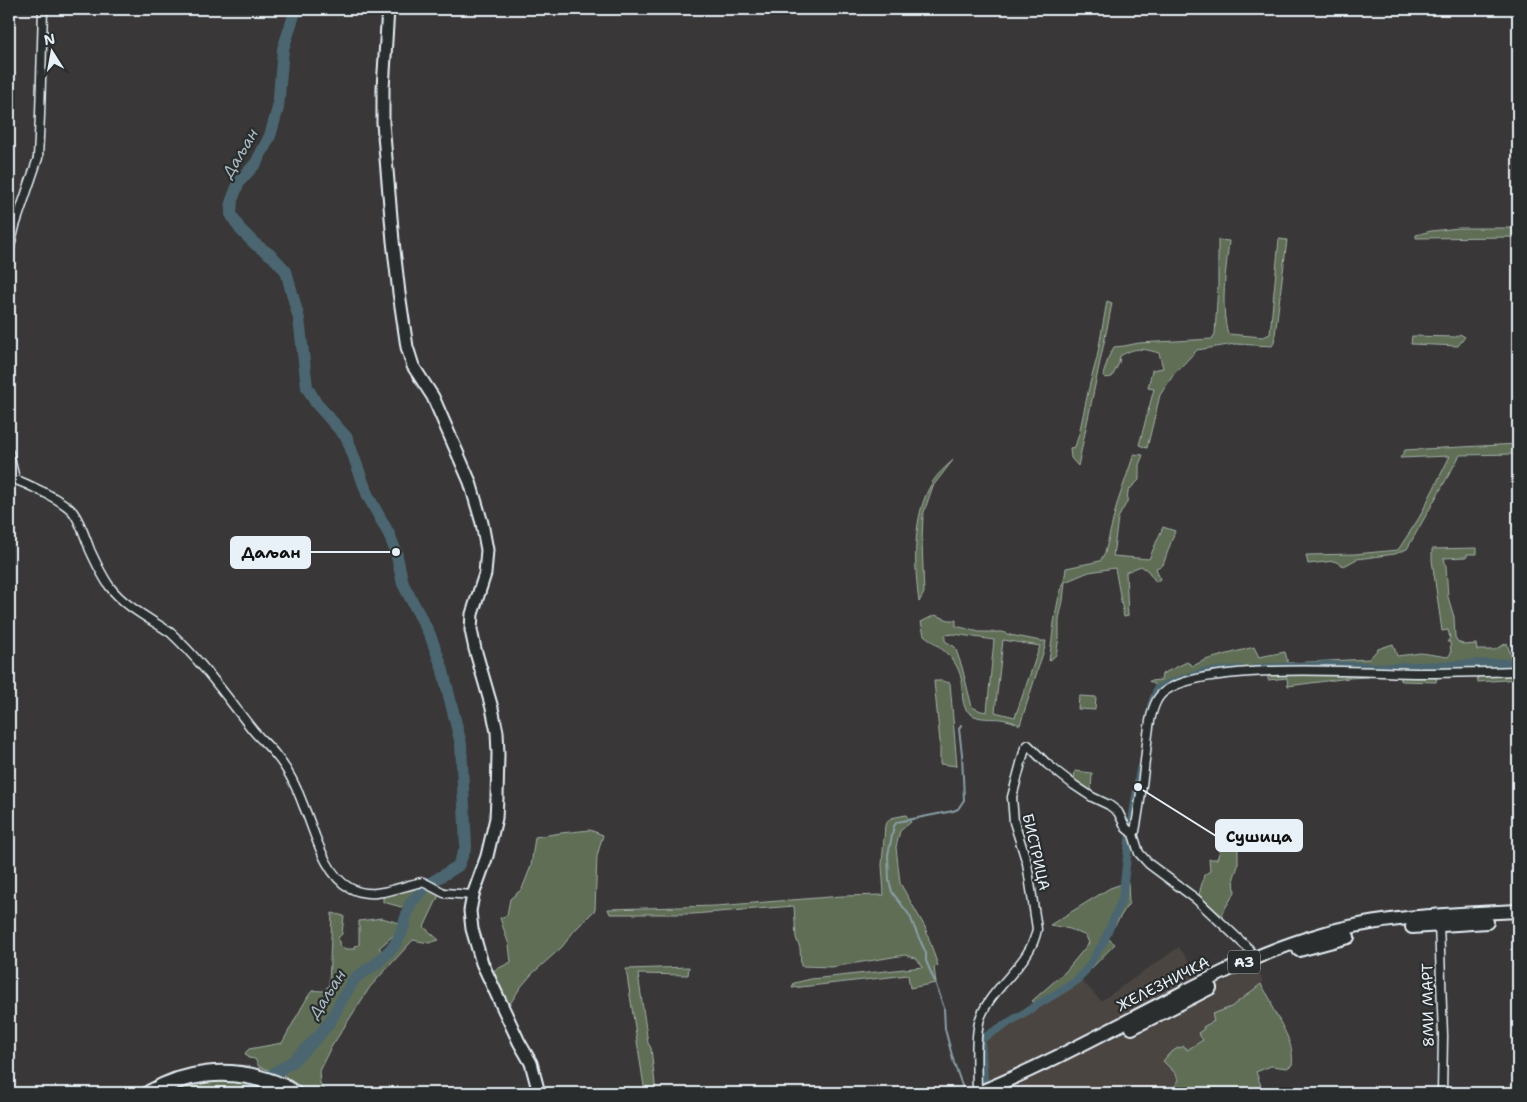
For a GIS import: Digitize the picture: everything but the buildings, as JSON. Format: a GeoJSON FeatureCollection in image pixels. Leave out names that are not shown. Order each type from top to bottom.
{"type":"FeatureCollection","features":[{"type":"Feature","properties":{"kind":"highway"},"geometry":{"type":"LineString","coordinates":[[150,1093],[161,1087],[199,1074],[220,1072],[249,1075],[274,1082],[291,1092]]}},
{"type":"Feature","properties":{"kind":"highway"},"geometry":{"type":"LineString","coordinates":[[160,1093],[181,1080]]}},
{"type":"Feature","properties":{"kind":"main road","name":"ЖЕЛЕЗНИЧКА"},"geometry":{"type":"LineString","coordinates":[[1439,921],[1518,911]]}},
{"type":"Feature","properties":{"kind":"main road","name":"ЖЕЛЕЗНИЧКА"},"geometry":{"type":"LineString","coordinates":[[978,1093],[996,1090],[1302,940],[1339,930],[1383,922],[1518,920]]}},
{"type":"Feature","properties":{"kind":"street"},"geometry":{"type":"LineString","coordinates":[[9,251],[15,226],[38,158],[43,9]]}},
{"type":"Feature","properties":{"kind":"street"},"geometry":{"type":"LineString","coordinates":[[388,9],[382,88],[383,123],[394,250],[407,347],[413,366],[433,397],[470,482],[488,550],[485,574],[472,614],[471,630],[474,649],[492,708],[497,732],[497,798],[496,818],[487,856],[473,895],[470,911],[472,929],[482,963],[519,1042],[531,1063],[539,1093]]}},
{"type":"Feature","properties":{"kind":"street"},"geometry":{"type":"LineString","coordinates":[[9,453],[14,475],[11,478],[47,494],[65,504],[72,511],[110,588],[119,598],[172,633],[179,640],[276,755],[298,791],[314,835],[336,877],[352,890],[366,893],[376,894],[423,882],[444,893],[473,895]]}},
{"type":"Feature","properties":{"kind":"street"},"geometry":{"type":"LineString","coordinates":[[1254,962],[1249,950],[1196,899],[1149,864],[1139,853],[1133,834],[1140,802],[1152,716],[1157,699],[1163,692],[1172,686],[1208,676],[1262,671],[1330,670],[1416,673],[1518,671]]}},
{"type":"Feature","properties":{"kind":"street","name":"БИСТРИЦА"},"geometry":{"type":"LineString","coordinates":[[978,1093],[977,1031],[980,1017],[990,999],[1030,949],[1037,929],[1027,863],[1015,829],[1012,806],[1012,798],[1025,748],[1028,745],[1054,770],[1074,785],[1118,812],[1126,828],[1133,834]]}},
{"type":"Feature","properties":{"kind":"street","name":"8МИ МАРТ"},"geometry":{"type":"LineString","coordinates":[[1439,921],[1443,1036],[1442,1093]]}},
{"type":"Feature","properties":{"kind":"shaded area"},"geometry":{"type":"Polygon","coordinates":[[[1179,947],[1204,982],[985,1090],[981,1041],[983,1038],[1078,978],[1101,1001],[1179,947]]]}},
{"type":"Feature","properties":{"kind":"shaded area"},"geometry":{"type":"Polygon","coordinates":[[[1256,966],[1263,982],[1170,1093],[1021,1093],[1020,1083],[1256,966]]]}},
{"type":"Feature","properties":{"kind":"green space"},"geometry":{"type":"Polygon","coordinates":[[[1459,228],[1518,228],[1518,237],[1416,238],[1416,235],[1431,231],[1459,228]]]}},
{"type":"Feature","properties":{"kind":"green space"},"geometry":{"type":"Polygon","coordinates":[[[1279,239],[1287,240],[1274,343],[1272,346],[1235,344],[1197,350],[1174,374],[1160,395],[1147,448],[1139,445],[1154,389],[1148,388],[1152,370],[1163,368],[1159,353],[1143,349],[1135,350],[1120,356],[1119,363],[1112,377],[1105,378],[1103,375],[1114,347],[1139,343],[1212,339],[1215,334],[1218,285],[1218,240],[1229,241],[1224,299],[1228,334],[1263,337],[1270,334],[1279,239]]]}},
{"type":"Feature","properties":{"kind":"green space"},"geometry":{"type":"Polygon","coordinates":[[[1107,301],[1112,303],[1078,466],[1071,458],[1070,448],[1075,447],[1079,434],[1097,358],[1107,301]]]}},
{"type":"Feature","properties":{"kind":"green space"},"geometry":{"type":"Polygon","coordinates":[[[1460,334],[1465,337],[1458,346],[1411,344],[1412,336],[1456,337],[1460,334]]]}},
{"type":"Feature","properties":{"kind":"green space"},"geometry":{"type":"Polygon","coordinates":[[[1518,444],[1518,454],[1460,455],[1407,549],[1395,554],[1357,559],[1344,566],[1334,561],[1308,564],[1306,555],[1355,554],[1398,550],[1419,518],[1450,456],[1400,458],[1405,450],[1518,444]]]}},
{"type":"Feature","properties":{"kind":"green space"},"geometry":{"type":"Polygon","coordinates":[[[1134,454],[1143,455],[1139,465],[1139,480],[1128,491],[1127,502],[1118,518],[1113,556],[1149,559],[1163,527],[1175,531],[1163,565],[1156,568],[1160,579],[1156,582],[1148,571],[1141,566],[1126,572],[1128,616],[1124,617],[1115,568],[1089,572],[1065,582],[1056,655],[1049,661],[1059,596],[1066,568],[1100,561],[1105,553],[1117,504],[1134,454]]]}},
{"type":"Feature","properties":{"kind":"green space"},"geometry":{"type":"Polygon","coordinates":[[[953,460],[933,486],[923,515],[924,593],[919,602],[916,573],[916,541],[921,510],[925,496],[934,480],[953,460]]]}},
{"type":"Feature","properties":{"kind":"green space"},"geometry":{"type":"Polygon","coordinates":[[[1477,548],[1477,554],[1467,554],[1467,557],[1444,558],[1448,597],[1454,617],[1455,637],[1458,642],[1465,645],[1476,644],[1477,650],[1494,650],[1507,643],[1511,657],[1518,657],[1518,679],[1478,682],[1477,672],[1438,673],[1436,682],[1402,681],[1396,675],[1372,673],[1369,677],[1288,686],[1287,678],[1268,680],[1268,674],[1207,676],[1162,689],[1149,681],[1161,680],[1162,674],[1187,662],[1193,666],[1205,660],[1254,647],[1259,657],[1285,652],[1288,663],[1369,659],[1378,649],[1393,644],[1397,656],[1421,653],[1448,657],[1451,653],[1450,642],[1447,642],[1450,638],[1448,630],[1442,631],[1432,549],[1477,548]]]}},
{"type":"Feature","properties":{"kind":"green space"},"geometry":{"type":"Polygon","coordinates":[[[935,615],[949,620],[956,620],[956,626],[979,632],[1002,632],[1046,641],[1020,725],[1004,719],[978,717],[967,711],[963,702],[961,678],[956,665],[947,654],[924,635],[921,622],[935,615]],[[954,634],[945,635],[945,641],[955,647],[972,707],[987,712],[994,640],[954,634]],[[1003,640],[995,712],[1015,717],[1040,646],[1003,640]]]}},
{"type":"Feature","properties":{"kind":"green space"},"geometry":{"type":"Polygon","coordinates":[[[934,681],[950,683],[957,766],[940,764],[940,742],[934,681]]]}},
{"type":"Feature","properties":{"kind":"green space"},"geometry":{"type":"Polygon","coordinates":[[[1079,696],[1096,697],[1095,710],[1078,709],[1079,696]]]}},
{"type":"Feature","properties":{"kind":"green space"},"geometry":{"type":"Polygon","coordinates":[[[1075,771],[1092,773],[1091,792],[1074,780],[1075,771]]]}},
{"type":"Feature","properties":{"kind":"green space"},"geometry":{"type":"Polygon","coordinates":[[[906,815],[911,822],[900,831],[896,847],[900,883],[925,927],[938,966],[934,967],[936,983],[910,988],[908,975],[792,988],[794,983],[811,979],[923,967],[917,959],[905,955],[832,967],[801,966],[800,948],[796,938],[794,906],[693,914],[610,914],[608,909],[716,906],[842,896],[884,895],[882,865],[885,825],[891,818],[906,815]]]}},
{"type":"Feature","properties":{"kind":"green space"},"geometry":{"type":"Polygon","coordinates":[[[590,830],[603,835],[597,856],[595,910],[574,931],[562,947],[532,974],[510,1004],[503,994],[493,971],[511,962],[509,945],[500,918],[507,915],[510,899],[522,889],[531,866],[535,837],[590,830]]]}},
{"type":"Feature","properties":{"kind":"green space"},"geometry":{"type":"Polygon","coordinates":[[[1225,836],[1236,836],[1238,866],[1234,877],[1235,892],[1221,915],[1199,895],[1204,875],[1210,871],[1209,859],[1217,859],[1225,836]]]}},
{"type":"Feature","properties":{"kind":"green space"},"geometry":{"type":"Polygon","coordinates":[[[1128,882],[1129,903],[1106,937],[1115,944],[1083,977],[1078,978],[1038,1004],[1032,1001],[1066,971],[1089,943],[1086,936],[1070,929],[1050,925],[1110,888],[1128,882]]]}},
{"type":"Feature","properties":{"kind":"green space"},"geometry":{"type":"Polygon","coordinates":[[[419,884],[440,893],[424,927],[439,940],[429,943],[413,940],[370,987],[330,1049],[319,1071],[320,1083],[323,1089],[336,1093],[309,1093],[282,1074],[259,1067],[255,1059],[248,1058],[245,1053],[249,1049],[282,1043],[312,991],[324,991],[329,985],[332,913],[344,916],[342,934],[338,938],[340,946],[346,949],[355,949],[355,946],[359,945],[359,921],[382,918],[399,923],[402,922],[405,908],[383,902],[383,897],[419,884]],[[395,934],[379,948],[387,956],[401,940],[395,934]]]}},
{"type":"Feature","properties":{"kind":"green space"},"geometry":{"type":"Polygon","coordinates":[[[689,967],[688,975],[638,974],[648,1043],[651,1048],[656,1093],[645,1093],[626,969],[689,967]]]}},
{"type":"Feature","properties":{"kind":"green space"},"geometry":{"type":"Polygon","coordinates":[[[1261,984],[1270,999],[1292,1050],[1292,1065],[1287,1068],[1271,1066],[1256,1072],[1261,1086],[1270,1093],[1170,1093],[1179,1080],[1163,1061],[1179,1047],[1184,1046],[1187,1050],[1203,1040],[1198,1033],[1204,1029],[1203,1027],[1214,1021],[1213,1014],[1231,1007],[1261,984]]]}},
{"type":"Feature","properties":{"kind":"green space"},"geometry":{"type":"Polygon","coordinates":[[[216,1080],[246,1080],[280,1093],[167,1093],[174,1088],[193,1083],[216,1080]]]}},
{"type":"Feature","properties":{"kind":"waterway","name":"Даљан"},"geometry":{"type":"LineString","coordinates":[[247,1093],[257,1084],[293,1061],[316,1039],[330,1022],[355,978],[376,964],[394,946],[401,934],[410,904],[427,885],[458,866],[466,847],[461,744],[442,667],[430,635],[403,584],[396,552],[389,534],[368,496],[347,438],[316,403],[307,387],[299,319],[286,271],[272,256],[255,244],[240,229],[231,214],[232,200],[239,182],[256,163],[270,136],[278,108],[283,49],[296,9]]}},
{"type":"Feature","properties":{"kind":"waterway"},"geometry":{"type":"LineString","coordinates":[[1255,668],[1328,665],[1392,667],[1518,662]]}},
{"type":"Feature","properties":{"kind":"waterway"},"geometry":{"type":"LineString","coordinates":[[1151,706],[1157,689],[1170,683],[1204,672],[1241,669]]}},
{"type":"Feature","properties":{"kind":"waterway"},"geometry":{"type":"LineString","coordinates":[[961,725],[959,729],[964,800],[958,809],[953,811],[897,822],[894,826],[888,855],[889,880],[892,892],[910,916],[926,953],[926,961],[944,1008],[945,1029],[964,1091]]}},
{"type":"Feature","properties":{"kind":"waterway"},"geometry":{"type":"LineString","coordinates":[[985,1093],[981,1041],[983,1038],[1075,982],[1086,970],[1104,941],[1122,899],[1140,769]]}},
{"type":"Feature","properties":{"kind":"place","name":"Даљан"},"geometry":{"type":"Point","coordinates":[396,552]}},
{"type":"Feature","properties":{"kind":"place","name":"Сушица"},"geometry":{"type":"Point","coordinates":[1138,787]}}]}
